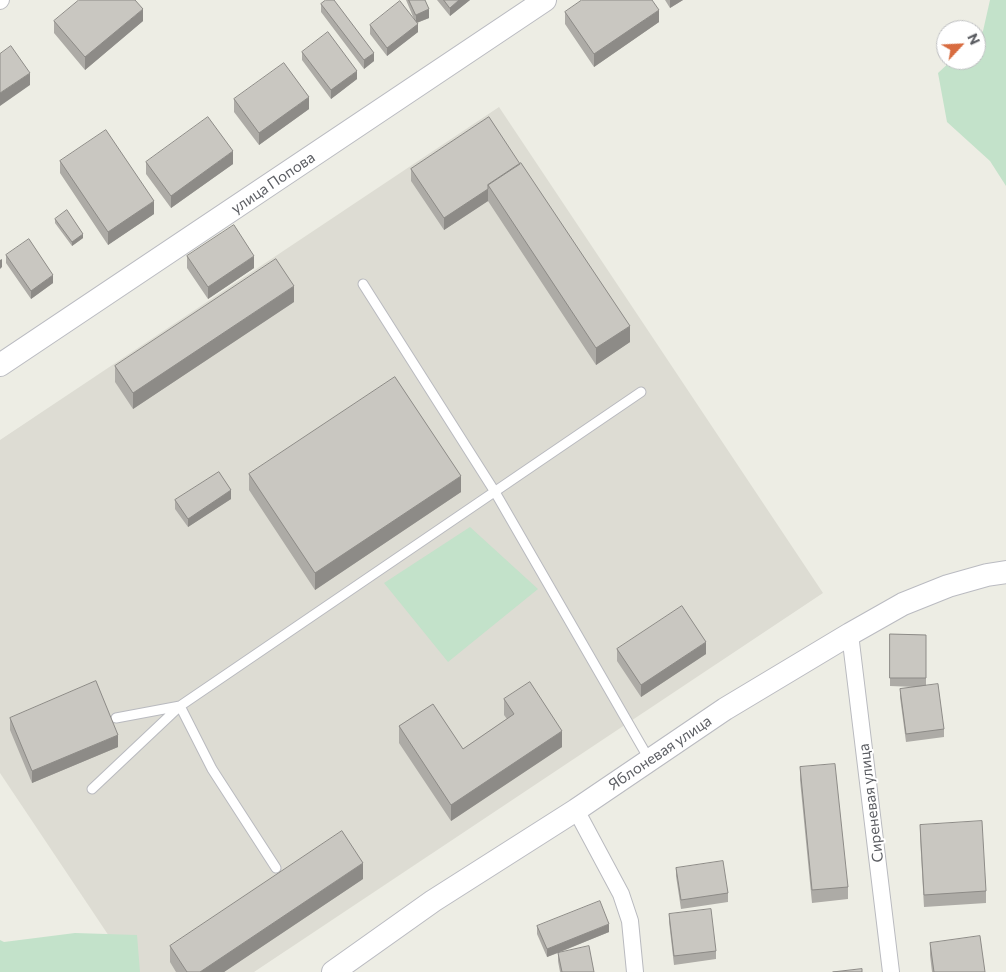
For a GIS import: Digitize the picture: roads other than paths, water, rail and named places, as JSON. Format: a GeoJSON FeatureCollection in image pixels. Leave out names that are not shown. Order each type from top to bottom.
{"type":"FeatureCollection","features":[{"type":"Feature","properties":{"kind":"street","name":"улица Попова"},"geometry":{"type":"LineString","coordinates":[[0,365],[545,0]]}},
{"type":"Feature","properties":{"kind":"street","name":"Яблоневая улица"},"geometry":{"type":"LineString","coordinates":[[333,972],[434,901],[576,810],[725,709],[850,634],[902,604],[948,586],[987,575],[1006,572]]}},
{"type":"Feature","properties":{"kind":"street","name":"Сиреневая улица"},"geometry":{"type":"LineString","coordinates":[[850,634],[891,972]]}},
{"type":"Feature","properties":{"kind":"street"},"geometry":{"type":"LineString","coordinates":[[576,810],[620,894],[630,921],[635,972]]}},
{"type":"Feature","properties":{"kind":"lane"},"geometry":{"type":"LineString","coordinates":[[363,284],[495,492],[649,760]]}},
{"type":"Feature","properties":{"kind":"lane"},"geometry":{"type":"LineString","coordinates":[[92,789],[180,706],[640,392]]}},
{"type":"Feature","properties":{"kind":"lane"},"geometry":{"type":"LineString","coordinates":[[116,718],[180,706]]}},
{"type":"Feature","properties":{"kind":"lane"},"geometry":{"type":"LineString","coordinates":[[180,706],[212,769],[276,868]]}}]}
